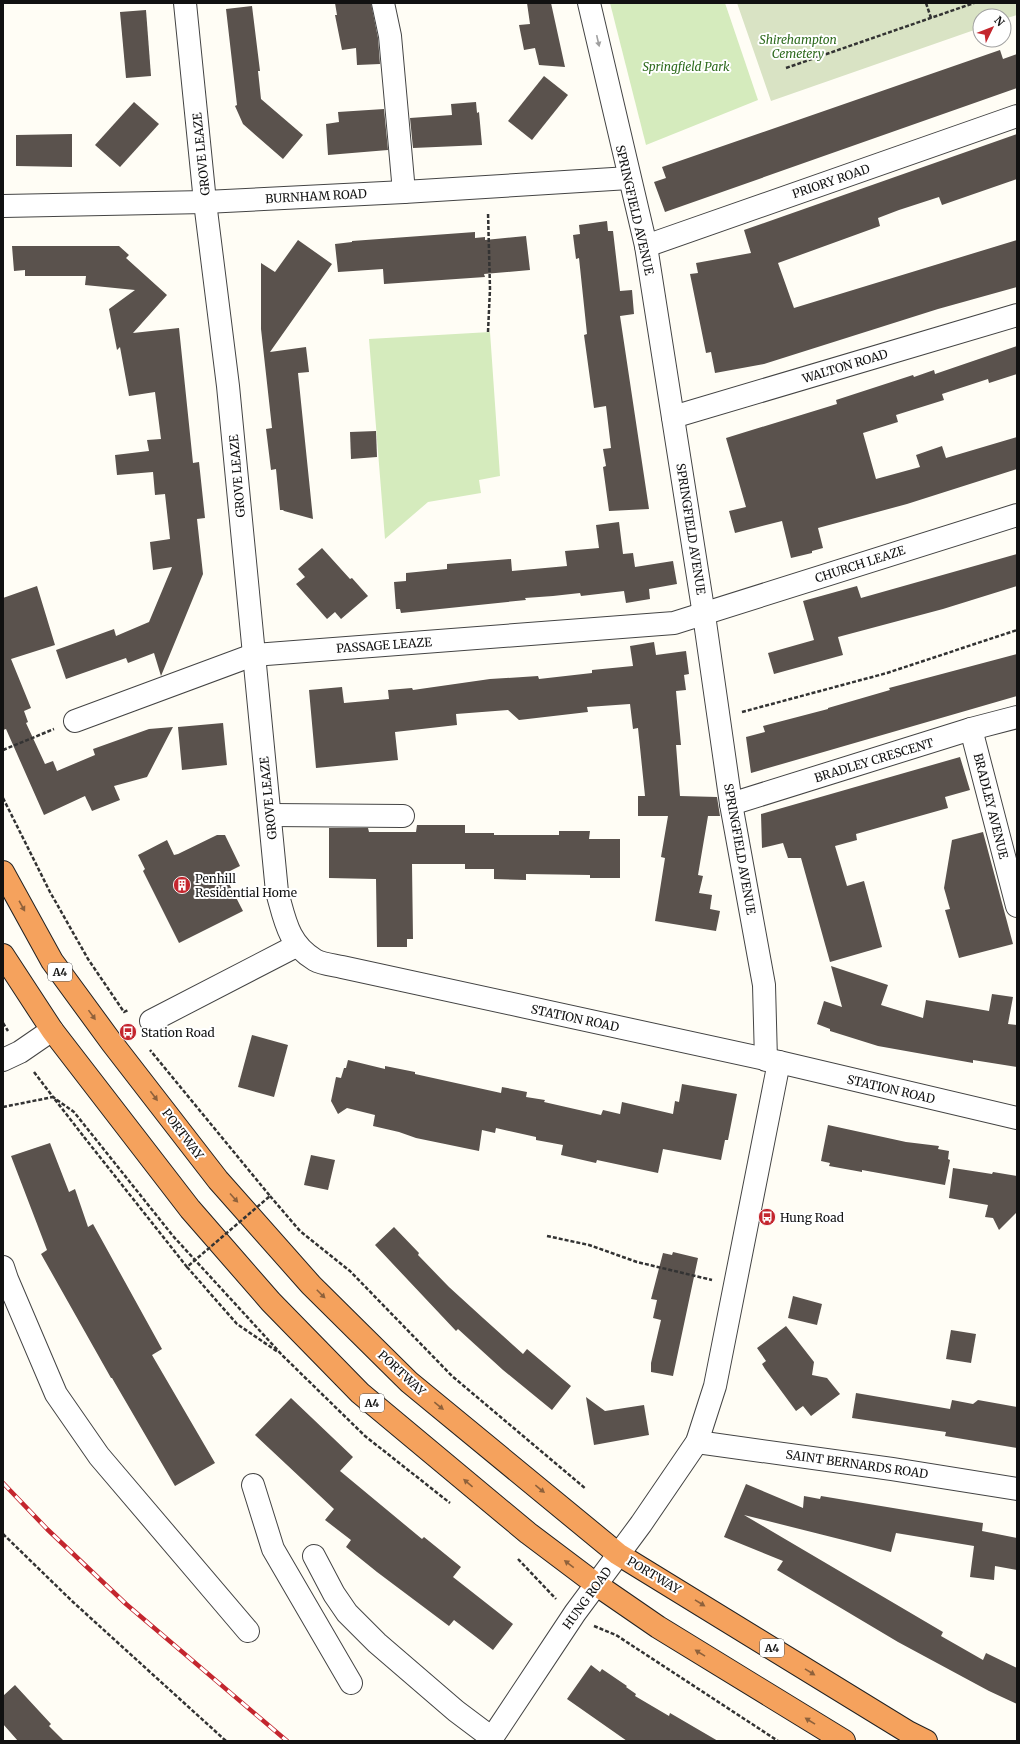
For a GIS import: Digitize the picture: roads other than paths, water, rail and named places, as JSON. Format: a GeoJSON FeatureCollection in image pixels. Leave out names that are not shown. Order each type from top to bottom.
{"type":"FeatureCollection","features":[{"type":"Feature","properties":{"kind":"highway","name":"PORTWAY"},"geometry":{"type":"LineString","coordinates":[[3,872],[52,961],[112,1043],[218,1180],[311,1285],[409,1382],[618,1554],[908,1732],[926,1741]]}},
{"type":"Feature","properties":{"kind":"highway","name":"A4"},"geometry":{"type":"LineString","coordinates":[[3,955],[52,1030],[190,1209],[271,1302],[360,1393],[528,1533],[597,1585],[663,1630],[844,1741]]}},
{"type":"Feature","properties":{"kind":"street","name":"GROVE LEAZE"},"geometry":{"type":"LineString","coordinates":[[185,3],[206,202],[228,386],[253,655],[278,892],[285,922],[296,946]]}},
{"type":"Feature","properties":{"kind":"street"},"geometry":{"type":"LineString","coordinates":[[383,3],[390,36],[404,192]]}},
{"type":"Feature","properties":{"kind":"street","name":"SPRINGFIELD AVENUE"},"geometry":{"type":"LineString","coordinates":[[589,3],[646,246],[704,615],[731,804],[764,985],[772,1061]]}},
{"type":"Feature","properties":{"kind":"street","name":"PRIORY ROAD"},"geometry":{"type":"LineString","coordinates":[[646,246],[1017,116]]}},
{"type":"Feature","properties":{"kind":"street","name":"BURNHAM ROAD"},"geometry":{"type":"LineString","coordinates":[[3,206],[206,202],[404,192],[629,178]]}},
{"type":"Feature","properties":{"kind":"street","name":"WALTON ROAD"},"geometry":{"type":"LineString","coordinates":[[673,417],[1017,315]]}},
{"type":"Feature","properties":{"kind":"street","name":"CHURCH LEAZE"},"geometry":{"type":"LineString","coordinates":[[704,615],[1017,515]]}},
{"type":"Feature","properties":{"kind":"street","name":"PASSAGE LEAZE"},"geometry":{"type":"LineString","coordinates":[[75,721],[253,655],[674,623],[704,615]]}},
{"type":"Feature","properties":{"kind":"street","name":"BRADLEY CRESCENT"},"geometry":{"type":"LineString","coordinates":[[731,804],[1017,717]]}},
{"type":"Feature","properties":{"kind":"street","name":"BRADLEY AVENUE"},"geometry":{"type":"LineString","coordinates":[[971,730],[1017,906]]}},
{"type":"Feature","properties":{"kind":"street"},"geometry":{"type":"LineString","coordinates":[[270,815],[403,816]]}},
{"type":"Feature","properties":{"kind":"street"},"geometry":{"type":"LineString","coordinates":[[151,1022],[296,946]]}},
{"type":"Feature","properties":{"kind":"street","name":"STATION ROAD"},"geometry":{"type":"LineString","coordinates":[[296,946],[316,961],[772,1061],[1017,1118]]}},
{"type":"Feature","properties":{"kind":"street"},"geometry":{"type":"LineString","coordinates":[[3,1060],[20,1052],[52,1030]]}},
{"type":"Feature","properties":{"kind":"street","name":"HUNG ROAD"},"geometry":{"type":"LineString","coordinates":[[491,1739],[575,1613],[597,1585],[697,1442],[715,1386],[735,1285],[772,1061]]}},
{"type":"Feature","properties":{"kind":"street"},"geometry":{"type":"LineString","coordinates":[[3,1267],[56,1394],[99,1456],[248,1631]]}},
{"type":"Feature","properties":{"kind":"street","name":"SAINT BERNARDS ROAD"},"geometry":{"type":"LineString","coordinates":[[697,1442],[892,1469],[1017,1489]]}},
{"type":"Feature","properties":{"kind":"street"},"geometry":{"type":"LineString","coordinates":[[253,1485],[273,1549],[351,1683]]}},
{"type":"Feature","properties":{"kind":"street"},"geometry":{"type":"LineString","coordinates":[[314,1556],[334,1594],[347,1613],[367,1633],[456,1711],[491,1739]]}},
{"type":"Feature","properties":{"kind":"railway"},"geometry":{"type":"LineString","coordinates":[[3,1483],[47,1529],[126,1604],[287,1741]]}},
{"type":"Feature","properties":{"kind":"place","name":"Penhill Residential Home"},"geometry":{"type":"Point","coordinates":[182,885]}},
{"type":"Feature","properties":{"kind":"place","name":"Station Road"},"geometry":{"type":"Point","coordinates":[128,1032]}},
{"type":"Feature","properties":{"kind":"place","name":"Hung Road"},"geometry":{"type":"Point","coordinates":[767,1217]}},
{"type":"Feature","properties":{"kind":"park label","name":"Shirehampton Cemetery"},"geometry":{"type":"Point","coordinates":[798,46]}},
{"type":"Feature","properties":{"kind":"park label","name":"Springfield Park"},"geometry":{"type":"Point","coordinates":[686,66]}}]}
